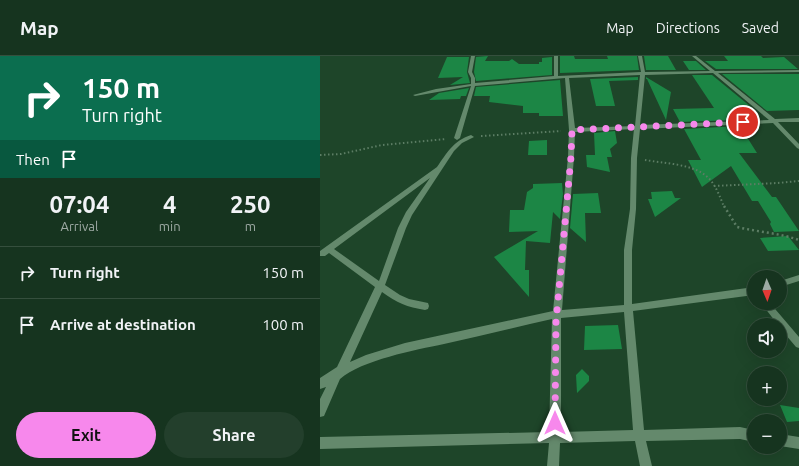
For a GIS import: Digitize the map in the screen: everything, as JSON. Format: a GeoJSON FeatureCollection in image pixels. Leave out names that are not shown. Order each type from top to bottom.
{"type":"FeatureCollection","features":[{"type":"Feature","properties":{"kind":"street"},"geometry":{"type":"LineString","coordinates":[[457,138],[469,104],[473,84],[473,78],[470,72],[473,56]]}},
{"type":"Feature","properties":{"kind":"street"},"geometry":{"type":"LineString","coordinates":[[556,56],[556,77]]}},
{"type":"Feature","properties":{"kind":"street"},"geometry":{"type":"LineString","coordinates":[[640,56],[643,73],[634,158],[633,209],[628,250],[628,308],[639,436],[646,466]]}},
{"type":"Feature","properties":{"kind":"street"},"geometry":{"type":"LineString","coordinates":[[694,56],[773,120],[799,147]]}},
{"type":"Feature","properties":{"kind":"street"},"geometry":{"type":"LineString","coordinates":[[415,95],[473,84],[567,76],[643,73],[799,71]]}},
{"type":"Feature","properties":{"kind":"street"},"geometry":{"type":"LineString","coordinates":[[553,466],[555,438],[557,314],[572,130],[567,76]]}},
{"type":"Feature","properties":{"kind":"street"},"geometry":{"type":"LineString","coordinates":[[572,130],[799,120]]}},
{"type":"Feature","properties":{"kind":"street"},"geometry":{"type":"LineString","coordinates":[[320,412],[381,286],[402,228],[409,214],[460,142],[471,137]]}},
{"type":"Feature","properties":{"kind":"street"},"geometry":{"type":"LineString","coordinates":[[425,306],[408,303],[397,298],[346,262],[326,251],[441,167]]}},
{"type":"Feature","properties":{"kind":"street"},"geometry":{"type":"LineString","coordinates":[[787,282],[799,278]]}},
{"type":"Feature","properties":{"kind":"street"},"geometry":{"type":"LineString","coordinates":[[320,384],[366,360],[405,348],[557,314],[628,308],[747,292]]}},
{"type":"Feature","properties":{"kind":"street"},"geometry":{"type":"LineString","coordinates":[[771,310],[799,344]]}},
{"type":"Feature","properties":{"kind":"street"},"geometry":{"type":"LineString","coordinates":[[320,442],[740,433],[747,434]]}},
{"type":"Feature","properties":{"kind":"street"},"geometry":{"type":"LineString","coordinates":[[787,441],[799,443]]}},
{"type":"Feature","properties":{"kind":"path"},"geometry":{"type":"LineString","coordinates":[[634,158],[700,171],[706,175],[714,186],[724,207],[737,227],[761,233],[784,235],[799,240]]}},
{"type":"Feature","properties":{"kind":"path"},"geometry":{"type":"LineString","coordinates":[[714,186],[738,183],[773,184],[799,181]]}},
{"type":"Feature","properties":{"kind":"building"},"geometry":{"type":"Polygon","coordinates":[[[488,56],[485,61],[509,61],[512,59],[519,64],[539,64],[539,62],[542,62],[542,58],[552,57],[552,75],[476,81],[474,72],[476,57],[488,56]]]}},
{"type":"Feature","properties":{"kind":"building"},"geometry":{"type":"Polygon","coordinates":[[[560,56],[574,56],[575,59],[608,59],[607,56],[637,56],[639,70],[560,73],[560,56]]]}},
{"type":"Feature","properties":{"kind":"building"},"geometry":{"type":"Polygon","coordinates":[[[644,56],[668,56],[676,70],[646,70],[644,56]]]}},
{"type":"Feature","properties":{"kind":"building"},"geometry":{"type":"Polygon","coordinates":[[[724,56],[761,56],[763,58],[784,57],[798,69],[716,69],[705,61],[728,61],[724,56]]]}},
{"type":"Feature","properties":{"kind":"building"},"geometry":{"type":"Polygon","coordinates":[[[447,57],[469,57],[467,72],[470,83],[450,85],[463,77],[438,78],[447,57]]]}},
{"type":"Feature","properties":{"kind":"building"},"geometry":{"type":"Polygon","coordinates":[[[683,61],[696,61],[706,70],[689,70],[683,61]]]}},
{"type":"Feature","properties":{"kind":"building"},"geometry":{"type":"Polygon","coordinates":[[[722,74],[799,74],[799,110],[767,111],[722,74]]]}},
{"type":"Feature","properties":{"kind":"building"},"geometry":{"type":"Polygon","coordinates":[[[692,75],[712,75],[756,111],[747,111],[750,115],[733,115],[736,120],[680,122],[673,109],[714,108],[692,75]]]}},
{"type":"Feature","properties":{"kind":"building"},"geometry":{"type":"Polygon","coordinates":[[[638,77],[638,80],[609,81],[615,106],[596,106],[590,79],[638,77]]]}},
{"type":"Feature","properties":{"kind":"building"},"geometry":{"type":"Polygon","coordinates":[[[646,77],[671,92],[666,120],[646,79],[646,77]]]}},
{"type":"Feature","properties":{"kind":"building"},"geometry":{"type":"Polygon","coordinates":[[[560,80],[563,116],[539,116],[539,113],[523,113],[523,106],[489,102],[490,96],[474,96],[476,87],[560,80]]]}},
{"type":"Feature","properties":{"kind":"building"},"geometry":{"type":"Polygon","coordinates":[[[469,88],[466,96],[461,96],[460,99],[429,100],[439,93],[469,88]]]}},
{"type":"Feature","properties":{"kind":"building"},"geometry":{"type":"Polygon","coordinates":[[[740,126],[757,153],[739,153],[772,197],[776,197],[799,231],[774,232],[770,224],[771,222],[758,201],[752,201],[731,166],[702,187],[688,160],[701,160],[684,129],[740,126]]]}},
{"type":"Feature","properties":{"kind":"building"},"geometry":{"type":"Polygon","coordinates":[[[615,131],[617,143],[610,149],[612,157],[607,157],[610,172],[587,167],[586,155],[595,155],[594,133],[615,131]]]}},
{"type":"Feature","properties":{"kind":"building"},"geometry":{"type":"Polygon","coordinates":[[[547,140],[547,155],[528,155],[529,141],[547,140]]]}},
{"type":"Feature","properties":{"kind":"building"},"geometry":{"type":"Polygon","coordinates":[[[562,183],[563,194],[560,219],[553,212],[550,243],[526,241],[525,270],[529,270],[529,297],[494,257],[538,231],[509,232],[510,210],[524,210],[527,192],[533,188],[533,184],[562,183]]]}},
{"type":"Feature","properties":{"kind":"building"},"geometry":{"type":"Polygon","coordinates":[[[672,191],[675,198],[681,198],[655,217],[648,199],[652,199],[651,192],[672,191]]]}},
{"type":"Feature","properties":{"kind":"building"},"geometry":{"type":"Polygon","coordinates":[[[598,193],[601,213],[585,213],[586,242],[570,228],[573,194],[598,193]]]}},
{"type":"Feature","properties":{"kind":"building"},"geometry":{"type":"Polygon","coordinates":[[[788,236],[799,250],[768,251],[760,238],[788,236]]]}},
{"type":"Feature","properties":{"kind":"building"},"geometry":{"type":"Polygon","coordinates":[[[618,325],[622,349],[584,350],[585,326],[618,325]]]}},
{"type":"Feature","properties":{"kind":"building"},"geometry":{"type":"Polygon","coordinates":[[[582,369],[589,376],[589,381],[577,393],[576,375],[582,369]]]}},
{"type":"Feature","properties":{"kind":"building"},"geometry":{"type":"Polygon","coordinates":[[[780,406],[799,408],[799,421],[787,422],[787,414],[784,414],[780,406]]]}},
{"type":"Feature","properties":{"kind":"route"},"geometry":{"type":"LineString","coordinates":[[555,423],[556,322],[571,157],[572,130],[743,122]]}}]}
